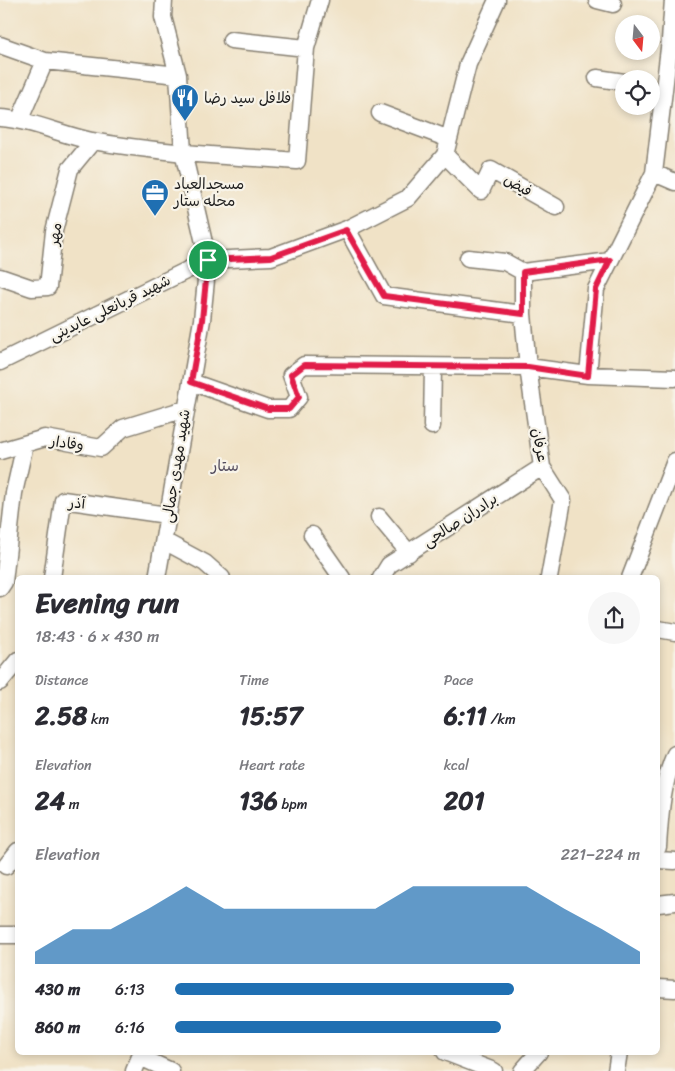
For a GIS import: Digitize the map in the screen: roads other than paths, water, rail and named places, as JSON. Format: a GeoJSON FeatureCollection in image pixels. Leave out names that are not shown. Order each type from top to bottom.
{"type":"FeatureCollection","features":[{"type":"Feature","properties":{"kind":"street","name":"شهید مهدی جمالی"},"geometry":{"type":"LineString","coordinates":[[158,575],[202,320],[208,260],[184,152],[178,75],[163,17],[164,0]]}},
{"type":"Feature","properties":{"kind":"street"},"geometry":{"type":"LineString","coordinates":[[0,118],[20,119],[93,141],[184,152],[297,162],[306,48],[320,0]]}},
{"type":"Feature","properties":{"kind":"street","name":"شهید قربانعلی عابدینی"},"geometry":{"type":"LineString","coordinates":[[0,362],[208,260],[271,257],[346,230],[408,198],[447,147],[468,64],[497,0]]}},
{"type":"Feature","properties":{"kind":"street"},"geometry":{"type":"LineString","coordinates":[[660,77],[673,6]]}},
{"type":"Feature","properties":{"kind":"street"},"geometry":{"type":"LineString","coordinates":[[231,40],[306,48]]}},
{"type":"Feature","properties":{"kind":"street"},"geometry":{"type":"LineString","coordinates":[[0,45],[45,61],[178,75]]}},
{"type":"Feature","properties":{"kind":"street"},"geometry":{"type":"LineString","coordinates":[[20,119],[45,61]]}},
{"type":"Feature","properties":{"kind":"street"},"geometry":{"type":"LineString","coordinates":[[597,78],[615,81]]}},
{"type":"Feature","properties":{"kind":"street"},"geometry":{"type":"LineString","coordinates":[[588,376],[596,289],[654,172],[668,110],[660,92]]}},
{"type":"Feature","properties":{"kind":"street"},"geometry":{"type":"LineString","coordinates":[[380,113],[447,147]]}},
{"type":"Feature","properties":{"kind":"street","name":"مهر"},"geometry":{"type":"LineString","coordinates":[[0,277],[32,288],[48,287],[54,230],[70,169],[93,141]]}},
{"type":"Feature","properties":{"kind":"street","name":"فیض"},"geometry":{"type":"LineString","coordinates":[[447,147],[480,191],[491,170],[556,207]]}},
{"type":"Feature","properties":{"kind":"street"},"geometry":{"type":"LineString","coordinates":[[654,172],[675,182]]}},
{"type":"Feature","properties":{"kind":"street"},"geometry":{"type":"LineString","coordinates":[[346,230],[384,296],[523,314]]}},
{"type":"Feature","properties":{"kind":"street"},"geometry":{"type":"LineString","coordinates":[[468,258],[505,262],[523,272],[610,260]]}},
{"type":"Feature","properties":{"kind":"street","name":"عرفان"},"geometry":{"type":"LineString","coordinates":[[523,272],[523,314],[528,367],[542,467],[563,500],[550,575]]}},
{"type":"Feature","properties":{"kind":"street"},"geometry":{"type":"LineString","coordinates":[[191,382],[268,409],[289,409],[299,397],[291,375],[304,365],[528,367],[588,376],[675,378]]}},
{"type":"Feature","properties":{"kind":"street"},"geometry":{"type":"LineString","coordinates":[[432,426],[433,367]]}},
{"type":"Feature","properties":{"kind":"street","name":"وفادار"},"geometry":{"type":"LineString","coordinates":[[0,451],[45,438],[101,448],[123,428],[185,409]]}},
{"type":"Feature","properties":{"kind":"street"},"geometry":{"type":"LineString","coordinates":[[0,588],[4,582],[14,493],[25,444]]}},
{"type":"Feature","properties":{"kind":"street","name":"برادران صالحی"},"geometry":{"type":"LineString","coordinates":[[383,575],[389,565],[542,467]]}},
{"type":"Feature","properties":{"kind":"street"},"geometry":{"type":"LineString","coordinates":[[631,575],[673,471]]}},
{"type":"Feature","properties":{"kind":"street","name":"آذر"},"geometry":{"type":"LineString","coordinates":[[52,575],[62,500],[167,515]]}},
{"type":"Feature","properties":{"kind":"street"},"geometry":{"type":"LineString","coordinates":[[378,517],[409,553]]}},
{"type":"Feature","properties":{"kind":"street"},"geometry":{"type":"LineString","coordinates":[[312,535],[340,575]]}},
{"type":"Feature","properties":{"kind":"street"},"geometry":{"type":"LineString","coordinates":[[164,542],[205,563],[219,575]]}},
{"type":"Feature","properties":{"kind":"street"},"geometry":{"type":"LineString","coordinates":[[660,629],[675,632]]}},
{"type":"Feature","properties":{"kind":"street"},"geometry":{"type":"LineString","coordinates":[[0,682],[15,664]]}},
{"type":"Feature","properties":{"kind":"street"},"geometry":{"type":"LineString","coordinates":[[660,793],[671,772],[675,754]]}},
{"type":"Feature","properties":{"kind":"street"},"geometry":{"type":"LineString","coordinates":[[6,866],[15,856]]}},
{"type":"Feature","properties":{"kind":"street"},"geometry":{"type":"LineString","coordinates":[[660,860],[675,861]]}},
{"type":"Feature","properties":{"kind":"street"},"geometry":{"type":"LineString","coordinates":[[660,904],[675,902]]}},
{"type":"Feature","properties":{"kind":"street"},"geometry":{"type":"LineString","coordinates":[[0,935],[15,935]]}},
{"type":"Feature","properties":{"kind":"street"},"geometry":{"type":"LineString","coordinates":[[660,988],[675,989]]}},
{"type":"Feature","properties":{"kind":"street"},"geometry":{"type":"LineString","coordinates":[[453,1055],[494,1071]]}},
{"type":"Feature","properties":{"kind":"street"},"geometry":{"type":"LineString","coordinates":[[522,1071],[536,1055]]}},
{"type":"Feature","properties":{"kind":"street"},"geometry":{"type":"LineString","coordinates":[[616,1071],[619,1055]]}},
{"type":"Feature","properties":{"kind":"street"},"geometry":{"type":"LineString","coordinates":[[139,1060],[171,1071]]}},
{"type":"Feature","properties":{"kind":"place","name":"فلافل سید رضا"},"geometry":{"type":"Point","coordinates":[185,122]}},
{"type":"Feature","properties":{"kind":"place","name":"مسجدالعباد محله ستار"},"geometry":{"type":"Point","coordinates":[155,217]}},
{"type":"Feature","properties":{"kind":"district","name":"ستار"},"geometry":{"type":"Point","coordinates":[225,465]}}]}
